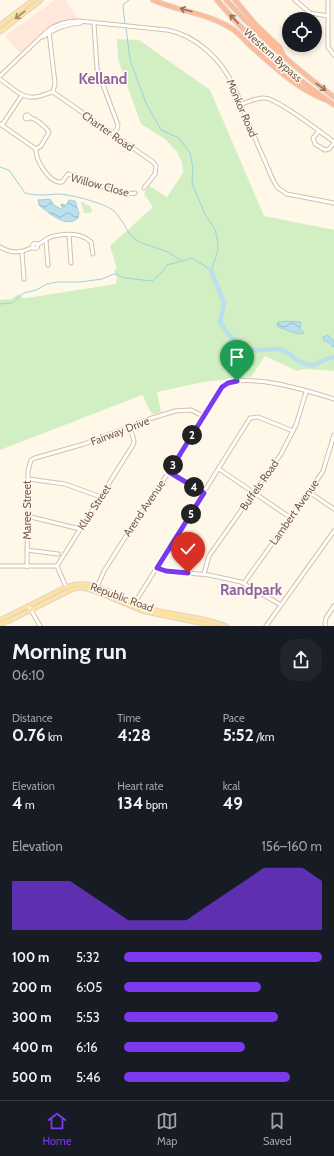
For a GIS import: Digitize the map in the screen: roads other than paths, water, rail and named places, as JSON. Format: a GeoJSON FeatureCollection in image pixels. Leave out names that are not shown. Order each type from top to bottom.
{"type":"FeatureCollection","features":[{"type":"Feature","properties":{"kind":"highway"},"geometry":{"type":"LineString","coordinates":[[154,0],[205,15],[235,30],[285,76],[314,95],[326,100]]}},
{"type":"Feature","properties":{"kind":"highway","name":"Western Bypass"},"geometry":{"type":"LineString","coordinates":[[217,0],[257,42],[334,105]]}},
{"type":"Feature","properties":{"kind":"highway","name":"Western Bypass"},"geometry":{"type":"LineString","coordinates":[[226,0],[264,39],[297,69],[334,97]]}},
{"type":"Feature","properties":{"kind":"highway"},"geometry":{"type":"LineString","coordinates":[[235,0],[251,19],[280,48],[284,56]]}},
{"type":"Feature","properties":{"kind":"main road"},"geometry":{"type":"LineString","coordinates":[[0,25],[33,0]]}},
{"type":"Feature","properties":{"kind":"main road"},"geometry":{"type":"LineString","coordinates":[[0,32],[41,0]]}},
{"type":"Feature","properties":{"kind":"main road","name":"Republic Road"},"geometry":{"type":"LineString","coordinates":[[1,624],[66,587],[77,584],[88,584],[134,604],[151,609],[203,618],[226,626]]}},
{"type":"Feature","properties":{"kind":"main road","name":"Republic Road"},"geometry":{"type":"LineString","coordinates":[[30,608],[72,590],[84,588],[96,591],[142,611],[196,621],[214,626]]}},
{"type":"Feature","properties":{"kind":"street"},"geometry":{"type":"LineString","coordinates":[[295,0],[310,13],[328,16]]}},
{"type":"Feature","properties":{"kind":"street"},"geometry":{"type":"LineString","coordinates":[[328,0],[328,47],[334,55]]}},
{"type":"Feature","properties":{"kind":"street","name":"Monkor Road"},"geometry":{"type":"LineString","coordinates":[[0,77],[48,30],[59,24],[76,21],[172,31],[186,36],[195,41],[211,54],[234,86],[278,188],[287,194],[334,203]]}},
{"type":"Feature","properties":{"kind":"street","name":"Monkor Road"},"geometry":{"type":"LineString","coordinates":[[39,39],[63,25],[87,23]]}},
{"type":"Feature","properties":{"kind":"street"},"geometry":{"type":"LineString","coordinates":[[94,24],[98,69],[118,125],[118,129],[113,134]]}},
{"type":"Feature","properties":{"kind":"street"},"geometry":{"type":"LineString","coordinates":[[0,77],[22,95],[34,97],[53,92],[55,83],[49,32]]}},
{"type":"Feature","properties":{"kind":"street","name":"Charter Road"},"geometry":{"type":"LineString","coordinates":[[53,92],[153,162],[156,166],[155,174],[144,188]]}},
{"type":"Feature","properties":{"kind":"street"},"geometry":{"type":"LineString","coordinates":[[22,95],[1,124],[36,149],[41,146],[49,131],[34,119],[29,117]]}},
{"type":"Feature","properties":{"kind":"street"},"geometry":{"type":"LineString","coordinates":[[241,104],[256,99],[270,99],[319,131],[334,142],[329,149],[325,150],[315,144],[314,138],[319,131]]}},
{"type":"Feature","properties":{"kind":"street","name":"Willow Close"},"geometry":{"type":"LineString","coordinates":[[36,149],[36,154],[45,172],[53,181],[62,182],[68,174],[120,192],[130,194],[135,193]]}},
{"type":"Feature","properties":{"kind":"street"},"geometry":{"type":"LineString","coordinates":[[70,235],[71,263]]}},
{"type":"Feature","properties":{"kind":"street"},"geometry":{"type":"LineString","coordinates":[[0,248],[12,252],[22,252],[33,247],[34,244],[53,236],[70,235],[79,236],[89,240],[92,244],[93,254]]}},
{"type":"Feature","properties":{"kind":"street"},"geometry":{"type":"LineString","coordinates":[[46,240],[48,265]]}},
{"type":"Feature","properties":{"kind":"street"},"geometry":{"type":"LineString","coordinates":[[22,252],[24,279]]}},
{"type":"Feature","properties":{"kind":"street","name":"Arend Avenue"},"geometry":{"type":"LineString","coordinates":[[97,587],[104,571],[169,472],[222,387],[231,382],[256,381],[334,399]]}},
{"type":"Feature","properties":{"kind":"street","name":"Buffels Road"},"geometry":{"type":"LineString","coordinates":[[204,574],[209,556],[281,454],[293,431],[306,392]]}},
{"type":"Feature","properties":{"kind":"street","name":"Fairway Drive"},"geometry":{"type":"LineString","coordinates":[[35,458],[84,444],[149,419],[178,411],[194,411],[203,416]]}},
{"type":"Feature","properties":{"kind":"street"},"geometry":{"type":"LineString","coordinates":[[134,604],[248,420],[252,417],[258,417],[293,431]]}},
{"type":"Feature","properties":{"kind":"street","name":"Klub Street"},"geometry":{"type":"LineString","coordinates":[[57,566],[134,443],[130,427]]}},
{"type":"Feature","properties":{"kind":"street","name":"Lambert Avenue"},"geometry":{"type":"LineString","coordinates":[[244,583],[309,492],[324,467],[334,435]]}},
{"type":"Feature","properties":{"kind":"street","name":"Maree Street"},"geometry":{"type":"LineString","coordinates":[[27,567],[28,470],[29,462],[35,458]]}},
{"type":"Feature","properties":{"kind":"street"},"geometry":{"type":"LineString","coordinates":[[218,469],[291,518]]}},
{"type":"Feature","properties":{"kind":"street"},"geometry":{"type":"LineString","coordinates":[[169,472],[204,493]]}},
{"type":"Feature","properties":{"kind":"street"},"geometry":{"type":"LineString","coordinates":[[28,479],[70,485],[101,497]]}},
{"type":"Feature","properties":{"kind":"street"},"geometry":{"type":"LineString","coordinates":[[309,492],[334,509]]}},
{"type":"Feature","properties":{"kind":"street"},"geometry":{"type":"LineString","coordinates":[[27,516],[80,529]]}},
{"type":"Feature","properties":{"kind":"street"},"geometry":{"type":"LineString","coordinates":[[266,626],[334,531]]}},
{"type":"Feature","properties":{"kind":"street"},"geometry":{"type":"LineString","coordinates":[[27,550],[58,554]]}},
{"type":"Feature","properties":{"kind":"street"},"geometry":{"type":"LineString","coordinates":[[0,566],[57,566],[66,587]]}},
{"type":"Feature","properties":{"kind":"street"},"geometry":{"type":"LineString","coordinates":[[157,568],[166,571],[204,574],[244,583],[281,605]]}},
{"type":"Feature","properties":{"kind":"street"},"geometry":{"type":"LineString","coordinates":[[326,626],[324,624],[325,619],[334,606]]}},
{"type":"Feature","properties":{"kind":"street"},"geometry":{"type":"LineString","coordinates":[[30,608],[40,626]]}},
{"type":"Feature","properties":{"kind":"water"},"geometry":{"type":"Polygon","coordinates":[[[50,199],[54,205],[61,209],[63,208],[61,204],[65,205],[65,207],[69,200],[75,201],[79,213],[78,218],[68,222],[63,221],[53,216],[39,205],[38,200],[50,199]]]}},
{"type":"Feature","properties":{"kind":"water"},"geometry":{"type":"Polygon","coordinates":[[[278,322],[301,322],[300,329],[304,333],[299,334],[292,332],[278,327],[277,325],[278,322]]]}},
{"type":"Feature","properties":{"kind":"water"},"geometry":{"type":"Polygon","coordinates":[[[328,335],[334,341],[334,347],[330,343],[324,341],[323,337],[328,335]]]}},
{"type":"Feature","properties":{"kind":"waterway"},"geometry":{"type":"LineString","coordinates":[[125,24],[123,7],[129,0]]}},
{"type":"Feature","properties":{"kind":"waterway"},"geometry":{"type":"LineString","coordinates":[[126,27],[130,60],[146,103],[161,130],[179,138],[190,153],[193,168],[192,184],[206,216],[215,229],[218,245],[217,254],[211,270],[192,258],[183,261],[168,252],[142,243],[133,238],[127,230]]}},
{"type":"Feature","properties":{"kind":"waterway"},"geometry":{"type":"LineString","coordinates":[[0,167],[9,170],[25,193],[37,195],[63,194],[95,202],[114,211],[127,229]]}},
{"type":"Feature","properties":{"kind":"waterway"},"geometry":{"type":"LineString","coordinates":[[0,304],[12,303],[24,293],[36,290],[47,284],[57,282],[80,282],[102,279],[114,274],[125,278],[152,281],[167,265],[181,261]]}},
{"type":"Feature","properties":{"kind":"waterway"},"geometry":{"type":"LineString","coordinates":[[211,270],[224,303],[220,322],[237,344],[242,347],[255,350],[282,350],[302,363],[311,365],[334,357]]}},
{"type":"Feature","properties":{"kind":"district","name":"Kelland"},"geometry":{"type":"Point","coordinates":[103,79]}},
{"type":"Feature","properties":{"kind":"district","name":"Randpark"},"geometry":{"type":"Point","coordinates":[251,590]}}]}
